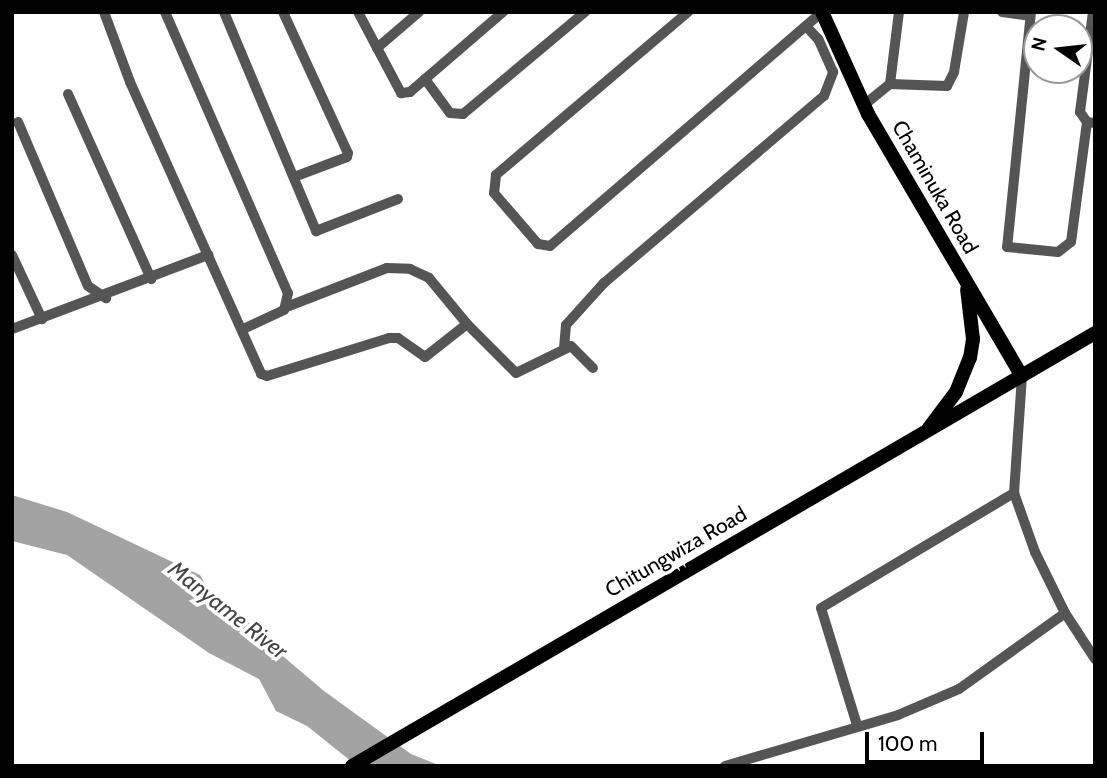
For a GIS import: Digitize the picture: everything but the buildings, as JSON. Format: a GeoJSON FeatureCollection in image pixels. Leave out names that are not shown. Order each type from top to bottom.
{"type":"FeatureCollection","features":[{"type":"Feature","properties":{"kind":"main road","name":"Chaminuka Road"},"geometry":{"type":"LineString","coordinates":[[822,12],[864,105],[1022,376]]}},
{"type":"Feature","properties":{"kind":"main road"},"geometry":{"type":"LineString","coordinates":[[922,436],[956,392],[970,358],[973,339],[965,281]]}},
{"type":"Feature","properties":{"kind":"main road","name":"Chitungwiza Road"},"geometry":{"type":"LineString","coordinates":[[352,766],[1095,333]]}},
{"type":"Feature","properties":{"kind":"street"},"geometry":{"type":"LineString","coordinates":[[104,12],[130,82],[243,330],[258,369],[267,376],[389,338],[397,338],[425,357],[467,324]]}},
{"type":"Feature","properties":{"kind":"street"},"geometry":{"type":"LineString","coordinates":[[165,12],[288,293],[289,306]]}},
{"type":"Feature","properties":{"kind":"street"},"geometry":{"type":"LineString","coordinates":[[224,12],[316,231],[398,200]]}},
{"type":"Feature","properties":{"kind":"street"},"geometry":{"type":"LineString","coordinates":[[283,12],[348,153],[347,157],[294,177]]}},
{"type":"Feature","properties":{"kind":"street"},"geometry":{"type":"LineString","coordinates":[[358,12],[401,93],[410,92],[503,12]]}},
{"type":"Feature","properties":{"kind":"street"},"geometry":{"type":"LineString","coordinates":[[377,48],[419,12]]}},
{"type":"Feature","properties":{"kind":"street"},"geometry":{"type":"LineString","coordinates":[[425,79],[450,113],[463,114],[585,12]]}},
{"type":"Feature","properties":{"kind":"street"},"geometry":{"type":"LineString","coordinates":[[688,12],[496,175],[494,193],[538,244],[550,246],[822,12]]}},
{"type":"Feature","properties":{"kind":"street"},"geometry":{"type":"LineString","coordinates":[[890,84],[899,12]]}},
{"type":"Feature","properties":{"kind":"street"},"geometry":{"type":"LineString","coordinates":[[864,105],[890,84],[947,86],[954,72],[964,12]]}},
{"type":"Feature","properties":{"kind":"street"},"geometry":{"type":"LineString","coordinates":[[1002,12],[1031,14]]}},
{"type":"Feature","properties":{"kind":"street"},"geometry":{"type":"LineString","coordinates":[[1024,84],[1007,247],[1058,252],[1072,242],[1091,122],[1080,112],[1093,12]]}},
{"type":"Feature","properties":{"kind":"street"},"geometry":{"type":"LineString","coordinates":[[564,348],[566,325],[604,283],[824,96],[833,72],[818,39],[807,27]]}},
{"type":"Feature","properties":{"kind":"street"},"geometry":{"type":"LineString","coordinates":[[68,94],[151,279]]}},
{"type":"Feature","properties":{"kind":"street"},"geometry":{"type":"LineString","coordinates":[[18,122],[88,286],[106,298]]}},
{"type":"Feature","properties":{"kind":"street"},"geometry":{"type":"LineString","coordinates":[[12,255],[42,319]]}},
{"type":"Feature","properties":{"kind":"street"},"geometry":{"type":"LineString","coordinates":[[12,330],[106,298],[208,255]]}},
{"type":"Feature","properties":{"kind":"street"},"geometry":{"type":"LineString","coordinates":[[243,330],[289,306],[387,268],[410,269],[429,278],[467,324],[516,373],[571,346],[580,352],[593,368]]}},
{"type":"Feature","properties":{"kind":"street"},"geometry":{"type":"LineString","coordinates":[[1022,376],[1014,493],[1035,552],[1065,613],[1095,659]]}},
{"type":"Feature","properties":{"kind":"street"},"geometry":{"type":"LineString","coordinates":[[857,724],[821,608],[1014,493]]}},
{"type":"Feature","properties":{"kind":"street"},"geometry":{"type":"LineString","coordinates":[[725,766],[857,724],[898,715],[959,689],[1065,613]]}},
{"type":"Feature","properties":{"kind":"water","name":"Manyame River"},"geometry":{"type":"Polygon","coordinates":[[[12,495],[67,512],[200,575],[215,601],[257,627],[278,652],[324,691],[411,754],[441,766],[357,766],[307,726],[276,711],[259,679],[209,653],[67,555],[12,541],[12,495]]]}}]}
